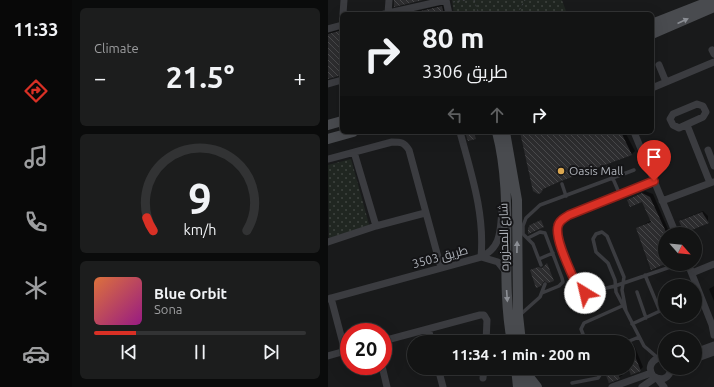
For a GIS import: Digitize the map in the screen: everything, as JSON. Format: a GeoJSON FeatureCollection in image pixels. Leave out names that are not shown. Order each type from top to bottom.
{"type":"FeatureCollection","features":[{"type":"Feature","properties":{"kind":"main road"},"geometry":{"type":"LineString","coordinates":[[654,23],[713,0]]}},
{"type":"Feature","properties":{"kind":"main road"},"geometry":{"type":"LineString","coordinates":[[654,33],[714,7]]}},
{"type":"Feature","properties":{"kind":"main road"},"geometry":{"type":"LineString","coordinates":[[328,125],[340,122]]}},
{"type":"Feature","properties":{"kind":"main road"},"geometry":{"type":"LineString","coordinates":[[328,139],[346,134]]}},
{"type":"Feature","properties":{"kind":"main road","name":"شارع المحزوره"},"geometry":{"type":"LineString","coordinates":[[497,134],[506,196],[506,272],[511,335]]}},
{"type":"Feature","properties":{"kind":"main road","name":"شارع المحزوره"},"geometry":{"type":"LineString","coordinates":[[505,134],[517,200],[520,232],[518,315],[520,335]]}},
{"type":"Feature","properties":{"kind":"main road"},"geometry":{"type":"LineString","coordinates":[[511,375],[511,387]]}},
{"type":"Feature","properties":{"kind":"main road"},"geometry":{"type":"LineString","coordinates":[[518,387],[521,375]]}},
{"type":"Feature","properties":{"kind":"main road"},"geometry":{"type":"LineString","coordinates":[[524,375],[527,387]]}},
{"type":"Feature","properties":{"kind":"main road"},"geometry":{"type":"LineString","coordinates":[[527,375],[537,387]]}},
{"type":"Feature","properties":{"kind":"street"},"geometry":{"type":"LineString","coordinates":[[342,12],[344,0]]}},
{"type":"Feature","properties":{"kind":"street"},"geometry":{"type":"LineString","coordinates":[[386,12],[389,0]]}},
{"type":"Feature","properties":{"kind":"street"},"geometry":{"type":"LineString","coordinates":[[392,12],[447,2],[449,12]]}},
{"type":"Feature","properties":{"kind":"street"},"geometry":{"type":"LineString","coordinates":[[328,29],[340,26]]}},
{"type":"Feature","properties":{"kind":"street"},"geometry":{"type":"LineString","coordinates":[[654,87],[714,62]]}},
{"type":"Feature","properties":{"kind":"street"},"geometry":{"type":"LineString","coordinates":[[659,65],[666,82]]}},
{"type":"Feature","properties":{"kind":"street"},"geometry":{"type":"LineString","coordinates":[[328,84],[340,81]]}},
{"type":"Feature","properties":{"kind":"street"},"geometry":{"type":"LineString","coordinates":[[697,104],[703,106],[706,112],[705,115],[687,125],[679,128],[676,127],[671,122],[671,116],[697,104]]}},
{"type":"Feature","properties":{"kind":"street"},"geometry":{"type":"LineString","coordinates":[[662,201],[712,182],[698,154],[687,125]]}},
{"type":"Feature","properties":{"kind":"street","name":"طريق 3503"},"geometry":{"type":"LineString","coordinates":[[330,299],[481,257],[482,239],[478,199],[461,134]]}},
{"type":"Feature","properties":{"kind":"street"},"geometry":{"type":"LineString","coordinates":[[635,134],[673,227]]}},
{"type":"Feature","properties":{"kind":"street"},"geometry":{"type":"LineString","coordinates":[[328,159],[392,142],[406,144],[409,150],[441,268]]}},
{"type":"Feature","properties":{"kind":"street"},"geometry":{"type":"LineString","coordinates":[[698,154],[711,149],[714,166]]}},
{"type":"Feature","properties":{"kind":"street"},"geometry":{"type":"LineString","coordinates":[[354,152],[376,226]]}},
{"type":"Feature","properties":{"kind":"street"},"geometry":{"type":"LineString","coordinates":[[481,257],[490,252],[500,233],[503,206],[506,196]]}},
{"type":"Feature","properties":{"kind":"street"},"geometry":{"type":"LineString","coordinates":[[328,242],[376,226],[425,213]]}},
{"type":"Feature","properties":{"kind":"street"},"geometry":{"type":"LineString","coordinates":[[482,239],[487,248],[494,246]]}},
{"type":"Feature","properties":{"kind":"street"},"geometry":{"type":"LineString","coordinates":[[481,257],[498,262],[506,272]]}},
{"type":"Feature","properties":{"kind":"street"},"geometry":{"type":"LineString","coordinates":[[703,349],[714,335],[713,326],[692,273],[714,264]]}},
{"type":"Feature","properties":{"kind":"street"},"geometry":{"type":"LineString","coordinates":[[330,299],[340,330]]}},
{"type":"Feature","properties":{"kind":"street"},"geometry":{"type":"LineString","coordinates":[[392,339],[480,314],[484,315],[487,320],[486,335]]}},
{"type":"Feature","properties":{"kind":"street"},"geometry":{"type":"LineString","coordinates":[[428,329],[430,335]]}},
{"type":"Feature","properties":{"kind":"street"},"geometry":{"type":"LineString","coordinates":[[703,349],[714,345]]}},
{"type":"Feature","properties":{"kind":"street"},"geometry":{"type":"LineString","coordinates":[[702,356],[714,352]]}},
{"type":"Feature","properties":{"kind":"street"},"geometry":{"type":"LineString","coordinates":[[328,356],[340,353]]}},
{"type":"Feature","properties":{"kind":"street"},"geometry":{"type":"LineString","coordinates":[[658,360],[652,363],[654,376],[664,387]]}},
{"type":"Feature","properties":{"kind":"street"},"geometry":{"type":"LineString","coordinates":[[384,375],[387,387]]}},
{"type":"Feature","properties":{"kind":"street"},"geometry":{"type":"LineString","coordinates":[[440,375],[443,387]]}},
{"type":"Feature","properties":{"kind":"street"},"geometry":{"type":"LineString","coordinates":[[612,387],[654,376],[662,379],[666,375]]}},
{"type":"Feature","properties":{"kind":"street"},"geometry":{"type":"LineString","coordinates":[[669,387],[671,375]]}},
{"type":"Feature","properties":{"kind":"street"},"geometry":{"type":"LineString","coordinates":[[642,387],[654,376]]}},
{"type":"Feature","properties":{"kind":"lane"},"geometry":{"type":"LineString","coordinates":[[608,167],[620,195]]}},
{"type":"Feature","properties":{"kind":"lane"},"geometry":{"type":"LineString","coordinates":[[542,266],[533,244],[520,232],[526,218],[532,211],[540,205],[634,170]]}},
{"type":"Feature","properties":{"kind":"lane"},"geometry":{"type":"LineString","coordinates":[[654,181],[569,215],[562,220],[558,226],[557,233],[578,289],[582,292],[588,293],[615,286],[658,271]]}},
{"type":"Feature","properties":{"kind":"lane"},"geometry":{"type":"LineString","coordinates":[[562,184],[566,196]]}},
{"type":"Feature","properties":{"kind":"lane"},"geometry":{"type":"LineString","coordinates":[[528,238],[540,232],[545,232],[563,282],[559,286],[542,293]]}},
{"type":"Feature","properties":{"kind":"lane"},"geometry":{"type":"LineString","coordinates":[[626,311],[622,290],[624,283],[623,274],[607,236],[599,232],[593,239],[596,252],[608,263],[622,306],[644,346],[658,356]]}},
{"type":"Feature","properties":{"kind":"lane"},"geometry":{"type":"LineString","coordinates":[[539,259],[553,253]]}},
{"type":"Feature","properties":{"kind":"lane"},"geometry":{"type":"LineString","coordinates":[[632,324],[659,313],[660,310],[645,275]]}},
{"type":"Feature","properties":{"kind":"lane"},"geometry":{"type":"LineString","coordinates":[[518,315],[535,303],[542,293],[545,284]]}},
{"type":"Feature","properties":{"kind":"lane"},"geometry":{"type":"LineString","coordinates":[[637,292],[646,318]]}},
{"type":"Feature","properties":{"kind":"lane"},"geometry":{"type":"LineString","coordinates":[[583,335],[581,327],[584,323],[622,306]]}},
{"type":"Feature","properties":{"kind":"lane"},"geometry":{"type":"LineString","coordinates":[[635,339],[639,337]]}},
{"type":"Feature","properties":{"kind":"lane"},"geometry":{"type":"LineString","coordinates":[[572,383],[598,378],[600,375]]}},
{"type":"Feature","properties":{"kind":"path"},"geometry":{"type":"LineString","coordinates":[[447,2],[466,0]]}},
{"type":"Feature","properties":{"kind":"path"},"geometry":{"type":"LineString","coordinates":[[474,0],[478,12]]}},
{"type":"Feature","properties":{"kind":"path"},"geometry":{"type":"LineString","coordinates":[[518,12],[525,0]]}},
{"type":"Feature","properties":{"kind":"shaded area"},"geometry":{"type":"Polygon","coordinates":[[[452,0],[562,0],[566,12],[454,12],[452,0]]]}},
{"type":"Feature","properties":{"kind":"shaded area"},"geometry":{"type":"Polygon","coordinates":[[[351,159],[370,228],[329,239],[328,165],[351,159]]]}},
{"type":"Feature","properties":{"kind":"building"},"geometry":{"type":"Polygon","coordinates":[[[394,0],[423,0],[394,7],[394,0]]]}},
{"type":"Feature","properties":{"kind":"building"},"geometry":{"type":"Polygon","coordinates":[[[442,6],[444,12],[416,12],[442,6]]]}},
{"type":"Feature","properties":{"kind":"building"},"geometry":{"type":"Polygon","coordinates":[[[340,31],[340,76],[328,79],[328,34],[340,31]]]}},
{"type":"Feature","properties":{"kind":"building"},"geometry":{"type":"Polygon","coordinates":[[[466,134],[475,134],[476,139],[468,141],[466,134]]]}},
{"type":"Feature","properties":{"kind":"building","name":"Oasis Mall"},"geometry":{"type":"Polygon","coordinates":[[[520,134],[622,134],[632,155],[561,181],[543,189],[541,193],[538,194],[533,191],[520,134]]]}},
{"type":"Feature","properties":{"kind":"building"},"geometry":{"type":"Polygon","coordinates":[[[642,193],[650,197],[664,227],[658,227],[658,267],[651,270],[636,228],[651,222],[642,202],[630,207],[627,200],[642,193]]]}},
{"type":"Feature","properties":{"kind":"building"},"geometry":{"type":"Polygon","coordinates":[[[702,212],[709,223],[699,227],[682,227],[679,221],[702,212]]]}},
{"type":"Feature","properties":{"kind":"building"},"geometry":{"type":"Polygon","coordinates":[[[541,220],[544,227],[528,234],[528,228],[530,225],[541,220]]]}},
{"type":"Feature","properties":{"kind":"building"},"geometry":{"type":"Polygon","coordinates":[[[547,263],[554,281],[548,283],[544,281],[541,286],[536,288],[530,270],[538,267],[542,268],[547,263]]]}},
{"type":"Feature","properties":{"kind":"building"},"geometry":{"type":"Polygon","coordinates":[[[635,356],[641,371],[635,373],[635,356]]]}},
{"type":"Feature","properties":{"kind":"building"},"geometry":{"type":"Polygon","coordinates":[[[606,375],[619,375],[620,379],[609,383],[606,375]]]}},
{"type":"Feature","properties":{"kind":"place","name":"Oasis Mall"},"geometry":{"type":"Point","coordinates":[561,171]}},
{"type":"Feature","properties":{"kind":"route"},"geometry":{"type":"LineString","coordinates":[[585,293],[578,289],[559,242],[557,233],[558,226],[562,220],[569,215],[654,181]]}}]}
